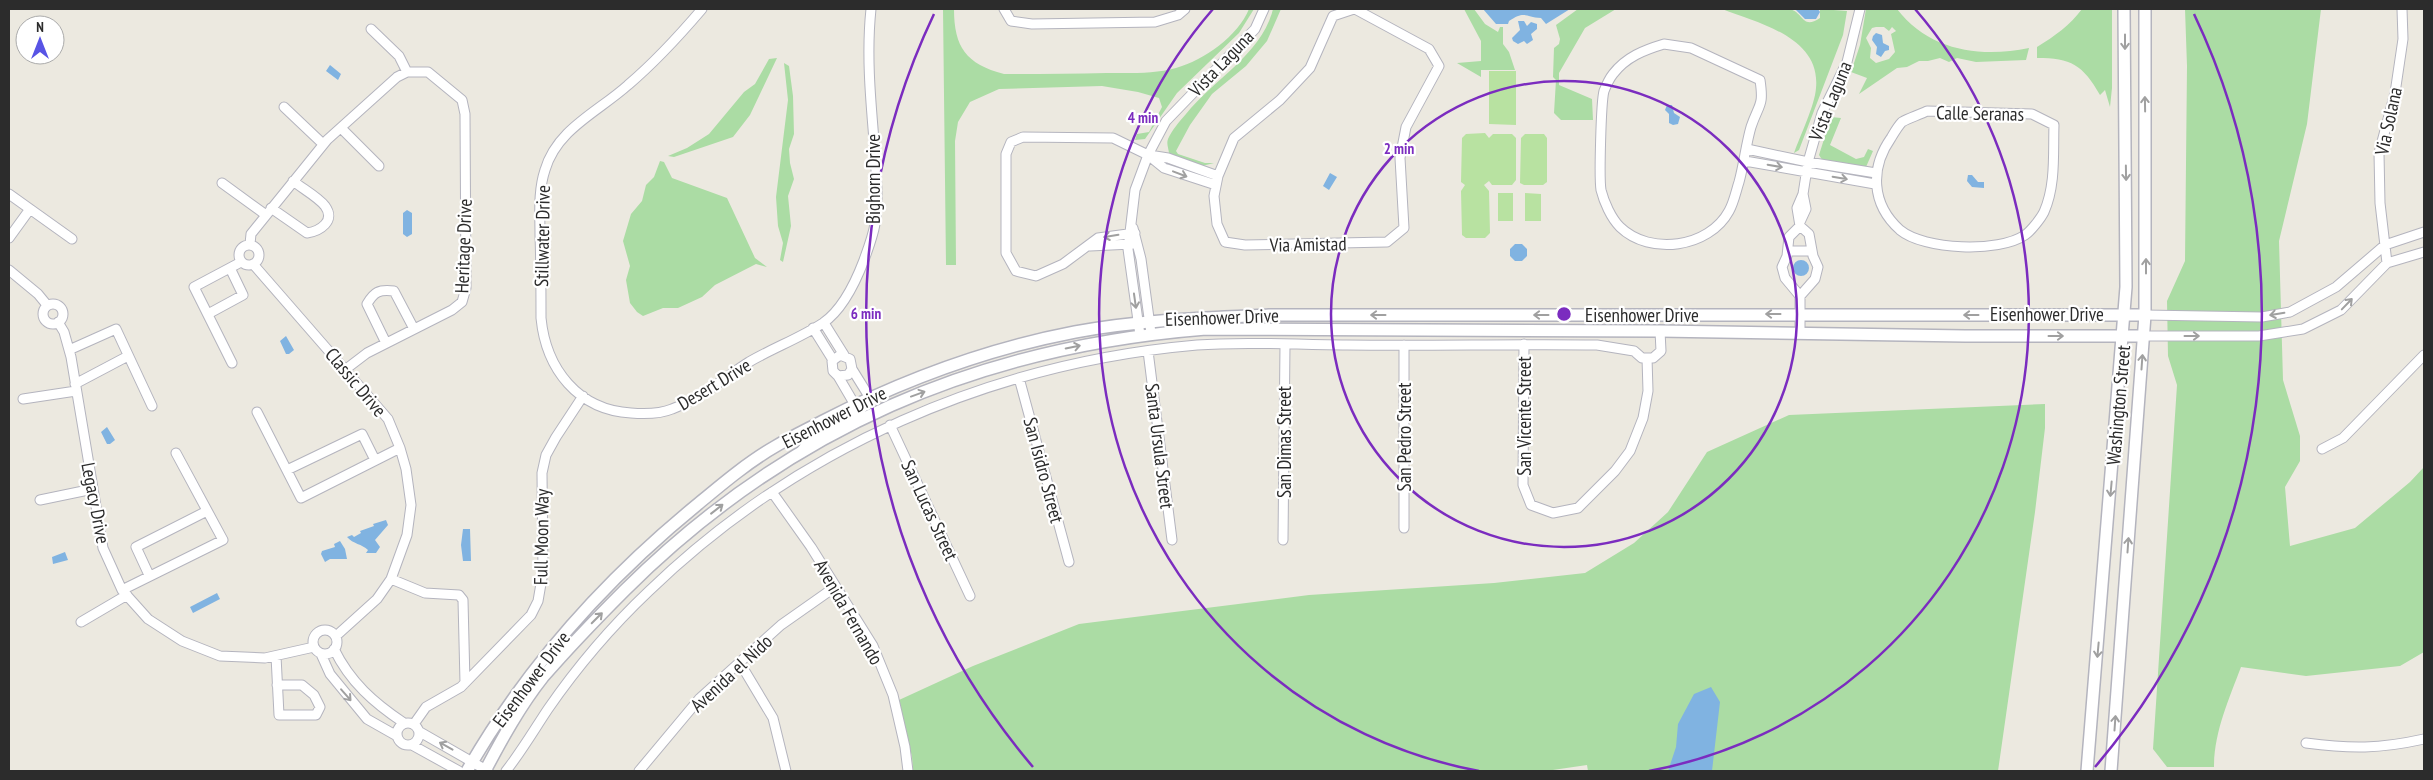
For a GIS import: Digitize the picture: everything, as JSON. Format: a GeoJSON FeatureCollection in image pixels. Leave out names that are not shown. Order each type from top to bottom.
{"type":"FeatureCollection","features":[{"type":"Feature","properties":{"kind":"main road","name":"Washington Street"},"geometry":{"type":"LineString","coordinates":[[2088,771],[2124,314],[2126,204],[2124,9]]}},
{"type":"Feature","properties":{"kind":"main road","name":"Washington Street"},"geometry":{"type":"LineString","coordinates":[[2111,771],[2145,315],[2145,9]]}},
{"type":"Feature","properties":{"kind":"main road","name":"Eisenhower Drive"},"geometry":{"type":"LineString","coordinates":[[470,766],[543,657],[592,602],[661,534],[718,487],[776,446],[855,405],[917,377],[1024,344],[1074,332],[1144,321],[1268,315],[2145,315]]}},
{"type":"Feature","properties":{"kind":"main road","name":"Eisenhower Drive"},"geometry":{"type":"LineString","coordinates":[[486,771],[509,727],[542,679],[591,624],[660,555],[696,526],[768,472],[863,417],[960,378],[1024,357],[1146,334],[1206,329],[2144,336]]}},
{"type":"Feature","properties":{"kind":"street","name":"Stillwater Drive"},"geometry":{"type":"LineString","coordinates":[[582,396],[560,375],[550,356],[543,335],[540,191],[545,170],[553,152],[570,128],[627,87],[682,34],[702,9]]}},
{"type":"Feature","properties":{"kind":"street","name":"Bighorn Drive"},"geometry":{"type":"LineString","coordinates":[[813,328],[824,323],[847,294],[864,260],[875,224],[877,184],[868,42],[871,9]]}},
{"type":"Feature","properties":{"kind":"street"},"geometry":{"type":"LineString","coordinates":[[1004,9],[1011,21],[1032,24],[1155,22],[1178,15],[1185,9]]}},
{"type":"Feature","properties":{"kind":"street","name":"Vista Laguna"},"geometry":{"type":"LineString","coordinates":[[1146,334],[1132,275],[1132,223],[1135,190],[1148,155],[1166,121],[1255,29],[1264,9]]}},
{"type":"Feature","properties":{"kind":"street","name":"Via Amistad"},"geometry":{"type":"LineString","coordinates":[[1355,9],[1429,49],[1439,66],[1406,127],[1400,158],[1404,228],[1387,242],[1245,245],[1225,242],[1217,224],[1214,196],[1217,180],[1234,138],[1280,100],[1310,68],[1332,16],[1355,9]]}},
{"type":"Feature","properties":{"kind":"street","name":"Vista Laguna"},"geometry":{"type":"LineString","coordinates":[[1800,296],[1782,272],[1790,237],[1800,224],[1797,208],[1803,194],[1808,162],[1822,113],[1847,62],[1860,9]]}},
{"type":"Feature","properties":{"kind":"street","name":"Via Solana"},"geometry":{"type":"LineString","coordinates":[[2388,262],[2380,204],[2379,152],[2395,93],[2403,39],[2402,9]]}},
{"type":"Feature","properties":{"kind":"street"},"geometry":{"type":"LineString","coordinates":[[250,244],[251,234],[323,144],[397,77],[407,72],[398,56],[371,29]]}},
{"type":"Feature","properties":{"kind":"street"},"geometry":{"type":"LineString","coordinates":[[1664,44],[1691,48],[1760,80],[1763,101],[1751,127],[1747,149],[1729,212],[1713,230],[1693,241],[1669,245],[1652,243],[1636,238],[1620,227],[1610,212],[1601,189],[1604,93],[1612,76],[1624,62],[1641,51],[1664,44]]}},
{"type":"Feature","properties":{"kind":"street","name":"Heritage Drive"},"geometry":{"type":"LineString","coordinates":[[346,369],[367,353],[452,310],[462,302],[466,288],[465,114],[462,100],[428,72],[407,72]]}},
{"type":"Feature","properties":{"kind":"street"},"geometry":{"type":"LineString","coordinates":[[284,107],[323,144]]}},
{"type":"Feature","properties":{"kind":"street","name":"Calle Seranas"},"geometry":{"type":"LineString","coordinates":[[1927,111],[2032,114],[2054,125],[2053,183],[2044,213],[2024,235],[1994,246],[1933,245],[1901,230],[1882,206],[1875,184],[1876,173],[1883,150],[1902,123],[1927,111]]}},
{"type":"Feature","properties":{"kind":"street"},"geometry":{"type":"LineString","coordinates":[[341,128],[379,166]]}},
{"type":"Feature","properties":{"kind":"street"},"geometry":{"type":"LineString","coordinates":[[1132,234],[1098,238],[1064,264],[1036,276],[1016,271],[1006,253],[1006,154],[1011,142],[1023,137],[1113,138],[1148,155],[1168,158],[1217,180]]}},
{"type":"Feature","properties":{"kind":"street"},"geometry":{"type":"LineString","coordinates":[[1747,149],[1808,162],[1876,173]]}},
{"type":"Feature","properties":{"kind":"street"},"geometry":{"type":"LineString","coordinates":[[1745,161],[1875,184]]}},
{"type":"Feature","properties":{"kind":"street"},"geometry":{"type":"LineString","coordinates":[[222,183],[268,212],[307,233],[317,232],[326,225],[328,217],[326,207],[293,181]]}},
{"type":"Feature","properties":{"kind":"street"},"geometry":{"type":"LineString","coordinates":[[9,194],[72,240]]}},
{"type":"Feature","properties":{"kind":"street"},"geometry":{"type":"LineString","coordinates":[[9,238],[30,209]]}},
{"type":"Feature","properties":{"kind":"street"},"geometry":{"type":"LineString","coordinates":[[1800,224],[1809,234],[1812,251],[1818,267],[1818,274],[1800,296],[1800,333]]}},
{"type":"Feature","properties":{"kind":"street"},"geometry":{"type":"LineString","coordinates":[[2145,315],[2262,317],[2290,312],[2336,286],[2385,245],[2424,232]]}},
{"type":"Feature","properties":{"kind":"street"},"geometry":{"type":"LineString","coordinates":[[250,244],[256,247],[259,252],[258,259],[254,264],[247,265],[241,262],[238,257],[240,249],[250,244]]}},
{"type":"Feature","properties":{"kind":"street"},"geometry":{"type":"LineString","coordinates":[[1090,246],[1133,244]]}},
{"type":"Feature","properties":{"kind":"street","name":"Vista Laguna"},"geometry":{"type":"LineString","coordinates":[[1133,244],[1143,274],[1144,321]]}},
{"type":"Feature","properties":{"kind":"street"},"geometry":{"type":"LineString","coordinates":[[1788,251],[1812,251]]}},
{"type":"Feature","properties":{"kind":"street"},"geometry":{"type":"LineString","coordinates":[[2144,336],[2259,336],[2303,329],[2342,310],[2388,262],[2424,252]]}},
{"type":"Feature","properties":{"kind":"street"},"geometry":{"type":"LineString","coordinates":[[232,363],[194,286],[241,262]]}},
{"type":"Feature","properties":{"kind":"street","name":"Classic Drive"},"geometry":{"type":"LineString","coordinates":[[254,264],[388,419],[400,448],[411,505],[407,535],[391,579],[377,599],[336,636]]}},
{"type":"Feature","properties":{"kind":"street"},"geometry":{"type":"LineString","coordinates":[[208,314],[243,295],[230,268]]}},
{"type":"Feature","properties":{"kind":"street"},"geometry":{"type":"LineString","coordinates":[[9,270],[38,294],[47,305]]}},
{"type":"Feature","properties":{"kind":"street"},"geometry":{"type":"LineString","coordinates":[[1132,275],[1143,274]]}},
{"type":"Feature","properties":{"kind":"street"},"geometry":{"type":"LineString","coordinates":[[386,343],[367,304],[374,294],[383,289],[394,291],[414,329]]}},
{"type":"Feature","properties":{"kind":"street"},"geometry":{"type":"LineString","coordinates":[[54,304],[60,307],[62,316],[58,322],[49,323],[44,319],[42,313],[47,305],[54,304]]}},
{"type":"Feature","properties":{"kind":"street","name":"Legacy Drive"},"geometry":{"type":"LineString","coordinates":[[58,322],[64,332],[69,350],[104,548],[125,592],[148,619],[182,640],[220,656],[265,658],[318,650]]}},
{"type":"Feature","properties":{"kind":"street"},"geometry":{"type":"LineString","coordinates":[[801,452],[813,436],[861,409],[870,398],[852,369],[852,362],[844,355],[824,323]]}},
{"type":"Feature","properties":{"kind":"street","name":"Desert Drive"},"geometry":{"type":"LineString","coordinates":[[582,396],[597,405],[620,412],[645,414],[670,410],[694,399],[750,362],[813,328]]}},
{"type":"Feature","properties":{"kind":"street"},"geometry":{"type":"LineString","coordinates":[[813,328],[833,360],[832,368],[855,405]]}},
{"type":"Feature","properties":{"kind":"street"},"geometry":{"type":"LineString","coordinates":[[69,350],[116,329],[152,406]]}},
{"type":"Feature","properties":{"kind":"street","name":"Eisenhower Drive"},"geometry":{"type":"LineString","coordinates":[[506,771],[550,707],[599,644],[648,592],[696,548],[772,492],[832,455],[890,425],[945,401],[1065,366],[1148,351],[1198,345],[1597,345],[1634,351],[1642,358],[1653,358],[1662,351],[1660,331]]}},
{"type":"Feature","properties":{"kind":"street","name":"San Vicente Street"},"geometry":{"type":"LineString","coordinates":[[1524,344],[1523,485],[1530,505],[1553,513],[1578,508],[1615,471],[1630,451],[1643,418],[1648,391],[1647,358]]}},
{"type":"Feature","properties":{"kind":"street","name":"San Dimas Street"},"geometry":{"type":"LineString","coordinates":[[1283,540],[1285,345]]}},
{"type":"Feature","properties":{"kind":"street","name":"San Pedro Street"},"geometry":{"type":"LineString","coordinates":[[1404,345],[1404,528]]}},
{"type":"Feature","properties":{"kind":"street","name":"Santa Ursula Street"},"geometry":{"type":"LineString","coordinates":[[1148,351],[1172,540]]}},
{"type":"Feature","properties":{"kind":"street"},"geometry":{"type":"LineString","coordinates":[[833,360],[837,356],[844,355]]}},
{"type":"Feature","properties":{"kind":"street"},"geometry":{"type":"LineString","coordinates":[[2322,449],[2343,438],[2424,355]]}},
{"type":"Feature","properties":{"kind":"street"},"geometry":{"type":"LineString","coordinates":[[23,399],[76,387],[128,356]]}},
{"type":"Feature","properties":{"kind":"street"},"geometry":{"type":"LineString","coordinates":[[838,376],[848,375],[852,369]]}},
{"type":"Feature","properties":{"kind":"street","name":"San Isidro Street"},"geometry":{"type":"LineString","coordinates":[[1019,378],[1069,562]]}},
{"type":"Feature","properties":{"kind":"street","name":"Full Moon Way"},"geometry":{"type":"LineString","coordinates":[[409,724],[426,707],[465,683],[531,615],[538,602],[543,572],[542,494],[544,464],[546,455],[556,437],[582,396]]}},
{"type":"Feature","properties":{"kind":"street"},"geometry":{"type":"LineString","coordinates":[[257,412],[301,498],[400,448]]}},
{"type":"Feature","properties":{"kind":"street","name":"San Lucas Street"},"geometry":{"type":"LineString","coordinates":[[890,425],[970,596]]}},
{"type":"Feature","properties":{"kind":"street"},"geometry":{"type":"LineString","coordinates":[[287,470],[362,434],[374,460]]}},
{"type":"Feature","properties":{"kind":"street"},"geometry":{"type":"LineString","coordinates":[[81,622],[149,575],[223,540],[176,453]]}},
{"type":"Feature","properties":{"kind":"street"},"geometry":{"type":"LineString","coordinates":[[40,500],[93,489]]}},
{"type":"Feature","properties":{"kind":"street","name":"Avenida Fernando"},"geometry":{"type":"LineString","coordinates":[[772,492],[811,546],[873,646],[893,695],[906,747],[908,771]]}},
{"type":"Feature","properties":{"kind":"street"},"geometry":{"type":"LineString","coordinates":[[149,575],[136,547],[207,511]]}},
{"type":"Feature","properties":{"kind":"street"},"geometry":{"type":"LineString","coordinates":[[391,579],[425,593],[458,595],[463,600],[465,683]]}},
{"type":"Feature","properties":{"kind":"street","name":"Avenida el Nido"},"geometry":{"type":"LineString","coordinates":[[639,771],[700,698],[782,625],[835,586]]}},
{"type":"Feature","properties":{"kind":"street"},"geometry":{"type":"LineString","coordinates":[[318,650],[328,654],[334,649],[337,643],[336,636],[330,631],[318,632],[313,639],[318,650],[330,674],[367,719],[397,736],[402,744],[412,745],[459,771]]}},
{"type":"Feature","properties":{"kind":"street"},"geometry":{"type":"LineString","coordinates":[[334,649],[341,663],[360,689],[382,709],[409,724],[470,766],[486,771]]}},
{"type":"Feature","properties":{"kind":"street"},"geometry":{"type":"LineString","coordinates":[[276,656],[279,715],[316,715],[320,707],[314,695],[302,685],[278,685]]}},
{"type":"Feature","properties":{"kind":"street"},"geometry":{"type":"LineString","coordinates":[[740,663],[773,718],[786,771]]}},
{"type":"Feature","properties":{"kind":"street"},"geometry":{"type":"LineString","coordinates":[[397,736],[399,727],[409,724]]}},
{"type":"Feature","properties":{"kind":"street"},"geometry":{"type":"LineString","coordinates":[[412,745],[419,739],[420,732]]}},
{"type":"Feature","properties":{"kind":"street"},"geometry":{"type":"LineString","coordinates":[[2306,743],[2338,747],[2383,748],[2424,739]]}},
{"type":"Feature","properties":{"kind":"green space"},"geometry":{"type":"Polygon","coordinates":[[[1785,8],[1795,11],[1804,20],[1810,22],[1820,18],[1820,9],[1847,11],[1843,35],[1799,150],[1794,153],[1815,95],[1815,71],[1808,56],[1798,44],[1784,35],[1753,20],[1722,9],[1785,8]]]}},
{"type":"Feature","properties":{"kind":"green space"},"geometry":{"type":"Polygon","coordinates":[[[943,9],[954,9],[956,34],[960,44],[971,59],[991,70],[1004,74],[1142,73],[1176,68],[1198,59],[1219,46],[1237,28],[1249,9],[1254,9],[1239,33],[1177,93],[1145,139],[1135,140],[1137,134],[1149,132],[1162,107],[1159,98],[1138,92],[1102,86],[999,89],[970,102],[958,122],[955,141],[956,265],[946,265],[943,9]]]}},
{"type":"Feature","properties":{"kind":"green space"},"geometry":{"type":"Polygon","coordinates":[[[1273,9],[1281,9],[1267,41],[1246,66],[1212,94],[1190,125],[1176,151],[1178,154],[1205,163],[1214,163],[1202,166],[1169,154],[1167,141],[1174,129],[1197,101],[1248,53],[1267,25],[1273,9]]]}},
{"type":"Feature","properties":{"kind":"green space"},"geometry":{"type":"Polygon","coordinates":[[[1464,9],[1474,9],[1485,24],[1498,32],[1500,27],[1503,27],[1503,44],[1509,52],[1515,70],[1481,70],[1481,77],[1457,63],[1481,61],[1481,41],[1464,9]]]}},
{"type":"Feature","properties":{"kind":"green space"},"geometry":{"type":"Polygon","coordinates":[[[1578,9],[1616,9],[1585,28],[1559,73],[1559,85],[1592,99],[1593,120],[1561,120],[1554,113],[1556,80],[1553,77],[1554,48],[1559,44],[1560,39],[1556,25],[1578,9]]]}},
{"type":"Feature","properties":{"kind":"green space"},"geometry":{"type":"Polygon","coordinates":[[[1866,9],[1897,9],[1924,34],[1957,48],[1993,52],[2029,48],[2026,60],[1976,62],[1957,58],[1949,62],[1940,58],[1919,61],[1907,67],[1897,68],[1859,94],[1867,78],[1851,72],[1860,45],[1866,9]],[[1884,27],[1872,28],[1866,38],[1871,48],[1870,58],[1876,63],[1889,59],[1895,52],[1891,34],[1896,31],[1892,27],[1889,31],[1884,27]]]}},
{"type":"Feature","properties":{"kind":"green space"},"geometry":{"type":"Polygon","coordinates":[[[2082,9],[2112,9],[2112,88],[2110,107],[2105,90],[2100,95],[2088,77],[2075,65],[2049,58],[2037,58],[2037,47],[2062,30],[2082,9]]]}},
{"type":"Feature","properties":{"kind":"green space"},"geometry":{"type":"Polygon","coordinates":[[[2185,9],[2321,9],[2307,124],[2279,241],[2283,380],[2300,436],[2300,461],[2285,487],[2290,546],[2355,528],[2410,482],[2424,467],[2424,652],[2400,666],[2306,676],[2241,667],[2219,728],[2214,767],[2167,767],[2153,749],[2177,385],[2168,356],[2167,301],[2185,261],[2187,66],[2185,9]]]}},
{"type":"Feature","properties":{"kind":"green space"},"geometry":{"type":"Polygon","coordinates":[[[777,58],[750,115],[733,137],[674,157],[668,156],[687,148],[709,134],[744,92],[755,84],[769,59],[777,58]]]}},
{"type":"Feature","properties":{"kind":"green space"},"geometry":{"type":"Polygon","coordinates":[[[784,63],[789,66],[793,96],[794,134],[789,149],[794,179],[788,196],[791,226],[783,262],[780,260],[783,243],[778,226],[776,197],[788,100],[784,63]]]}},
{"type":"Feature","properties":{"kind":"green space"},"geometry":{"type":"Polygon","coordinates":[[[1489,71],[1516,71],[1516,125],[1489,124],[1489,71]]]}},
{"type":"Feature","properties":{"kind":"green space"},"geometry":{"type":"Polygon","coordinates":[[[1831,117],[1841,118],[1830,145],[1856,159],[1864,157],[1868,149],[1873,151],[1866,167],[1823,161],[1819,155],[1831,117]]]}},
{"type":"Feature","properties":{"kind":"green space"},"geometry":{"type":"Polygon","coordinates":[[[1485,133],[1489,138],[1493,134],[1512,134],[1516,138],[1516,180],[1512,185],[1492,185],[1489,181],[1484,185],[1489,191],[1490,233],[1485,238],[1466,238],[1462,235],[1461,191],[1465,185],[1461,182],[1462,138],[1466,134],[1485,133]]]}},
{"type":"Feature","properties":{"kind":"green space"},"geometry":{"type":"Polygon","coordinates":[[[1525,134],[1544,134],[1547,138],[1547,182],[1543,185],[1524,185],[1520,183],[1521,138],[1525,134]]]}},
{"type":"Feature","properties":{"kind":"green space"},"geometry":{"type":"Polygon","coordinates":[[[660,161],[664,162],[672,178],[727,198],[755,258],[767,267],[756,264],[715,285],[702,297],[678,308],[663,308],[643,316],[630,303],[626,280],[630,266],[623,241],[631,214],[642,201],[646,185],[654,177],[660,161]]]}},
{"type":"Feature","properties":{"kind":"green space"},"geometry":{"type":"Polygon","coordinates":[[[1498,193],[1513,193],[1513,221],[1498,221],[1498,193]]]}},
{"type":"Feature","properties":{"kind":"green space"},"geometry":{"type":"Polygon","coordinates":[[[1525,193],[1541,194],[1541,221],[1525,221],[1525,193]]]}},
{"type":"Feature","properties":{"kind":"green space"},"geometry":{"type":"Polygon","coordinates":[[[2045,404],[2045,428],[2035,512],[1998,771],[1588,771],[1587,765],[1546,771],[913,771],[912,757],[899,700],[973,666],[1079,624],[1309,595],[1494,583],[1585,573],[1634,543],[1668,512],[1707,452],[1789,415],[2045,404]]]}},
{"type":"Feature","properties":{"kind":"water"},"geometry":{"type":"Polygon","coordinates":[[[1483,9],[1570,9],[1546,24],[1541,18],[1522,15],[1509,21],[1508,24],[1496,24],[1483,9]]]}},
{"type":"Feature","properties":{"kind":"water"},"geometry":{"type":"Polygon","coordinates":[[[1795,9],[1818,9],[1820,12],[1816,19],[1805,19],[1795,9]]]}},
{"type":"Feature","properties":{"kind":"water"},"geometry":{"type":"Polygon","coordinates":[[[1518,21],[1524,21],[1527,26],[1531,22],[1537,24],[1537,29],[1531,34],[1533,40],[1527,44],[1524,41],[1518,44],[1513,41],[1512,38],[1520,30],[1518,21]]]}},
{"type":"Feature","properties":{"kind":"water"},"geometry":{"type":"Polygon","coordinates":[[[1876,33],[1882,35],[1883,43],[1889,46],[1889,50],[1885,51],[1881,57],[1876,54],[1877,47],[1872,40],[1876,33]]]}},
{"type":"Feature","properties":{"kind":"water"},"geometry":{"type":"Polygon","coordinates":[[[330,65],[341,74],[338,80],[326,71],[330,65]]]}},
{"type":"Feature","properties":{"kind":"water"},"geometry":{"type":"Polygon","coordinates":[[[1667,105],[1672,105],[1674,113],[1680,117],[1678,124],[1673,125],[1669,123],[1669,114],[1665,110],[1667,105]]]}},
{"type":"Feature","properties":{"kind":"water"},"geometry":{"type":"Polygon","coordinates":[[[1330,173],[1337,177],[1329,190],[1323,186],[1330,173]]]}},
{"type":"Feature","properties":{"kind":"water"},"geometry":{"type":"Polygon","coordinates":[[[1968,175],[1972,175],[1978,182],[1984,182],[1984,188],[1972,187],[1967,181],[1968,175]]]}},
{"type":"Feature","properties":{"kind":"water"},"geometry":{"type":"Polygon","coordinates":[[[407,210],[412,213],[412,234],[407,237],[403,234],[403,213],[407,210]]]}},
{"type":"Feature","properties":{"kind":"water"},"geometry":{"type":"Polygon","coordinates":[[[1515,244],[1522,244],[1527,249],[1527,256],[1522,261],[1515,261],[1510,256],[1510,249],[1515,244]]]}},
{"type":"Feature","properties":{"kind":"water"},"geometry":{"type":"Polygon","coordinates":[[[1801,260],[1809,268],[1801,276],[1793,268],[1801,260]]]}},
{"type":"Feature","properties":{"kind":"water"},"geometry":{"type":"Polygon","coordinates":[[[286,336],[294,350],[289,354],[286,354],[280,341],[286,336]]]}},
{"type":"Feature","properties":{"kind":"water"},"geometry":{"type":"Polygon","coordinates":[[[107,427],[115,440],[110,444],[107,444],[101,432],[107,427]]]}},
{"type":"Feature","properties":{"kind":"water"},"geometry":{"type":"Polygon","coordinates":[[[386,520],[388,525],[375,540],[380,547],[376,553],[366,553],[368,550],[347,537],[352,535],[354,537],[361,533],[360,531],[374,526],[373,524],[386,520]]]}},
{"type":"Feature","properties":{"kind":"water"},"geometry":{"type":"Polygon","coordinates":[[[463,529],[470,529],[471,561],[463,561],[461,545],[463,529]]]}},
{"type":"Feature","properties":{"kind":"water"},"geometry":{"type":"Polygon","coordinates":[[[340,541],[345,549],[347,559],[330,559],[325,562],[321,554],[322,551],[335,547],[334,544],[340,541]]]}},
{"type":"Feature","properties":{"kind":"water"},"geometry":{"type":"Polygon","coordinates":[[[65,552],[68,560],[53,564],[52,557],[65,552]]]}},
{"type":"Feature","properties":{"kind":"water"},"geometry":{"type":"Polygon","coordinates":[[[217,593],[220,599],[193,613],[190,607],[217,593]]]}},
{"type":"Feature","properties":{"kind":"water"},"geometry":{"type":"Polygon","coordinates":[[[1711,687],[1720,702],[1712,771],[1668,771],[1676,747],[1678,724],[1694,694],[1711,687]]]}}]}
